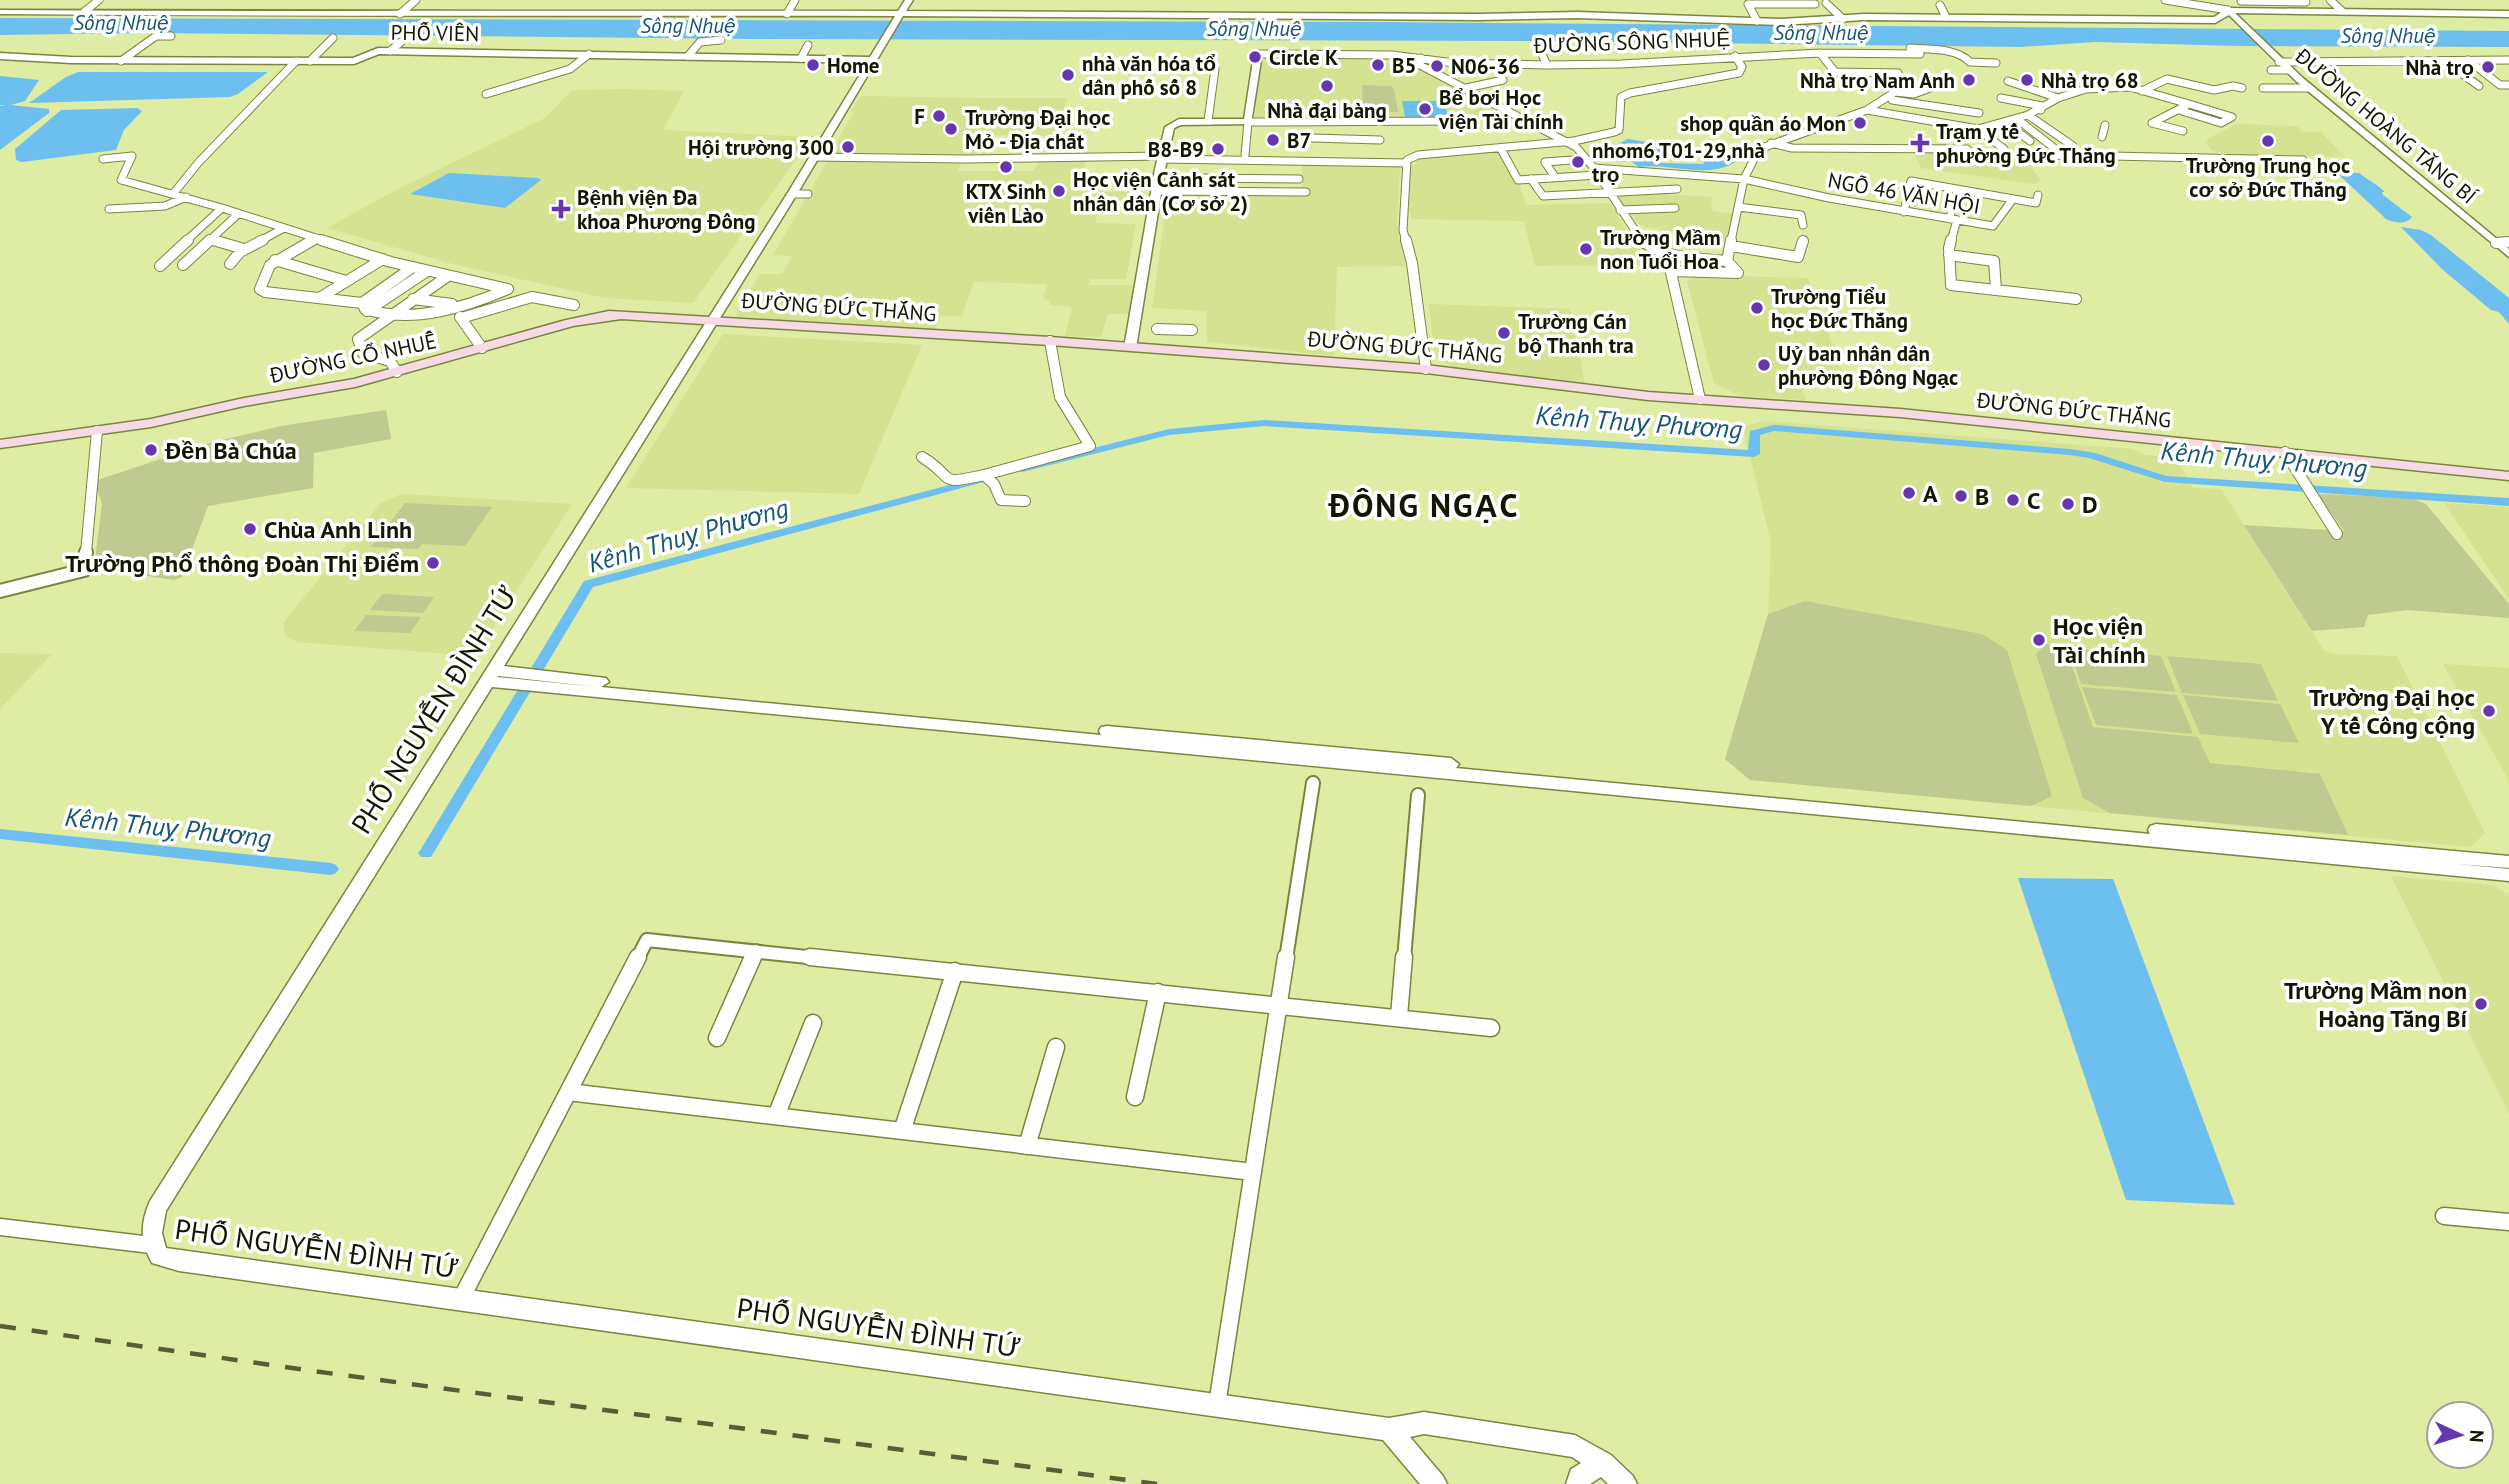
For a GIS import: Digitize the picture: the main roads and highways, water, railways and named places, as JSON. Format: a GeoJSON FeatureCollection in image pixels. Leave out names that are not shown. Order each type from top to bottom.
{"type":"FeatureCollection","features":[{"type":"Feature","properties":{"kind":"main road","name":"ĐƯỜNG CỔ NHUẾ"},"geometry":{"type":"LineString","coordinates":[[0,444],[97,431],[355,383],[609,315],[713,320]]}},
{"type":"Feature","properties":{"kind":"main road","name":"ĐƯỜNG ĐỨC THẮNG"},"geometry":{"type":"LineString","coordinates":[[713,320],[1050,341],[1426,369],[1648,396],[1914,415],[2509,476]]}},
{"type":"Feature","properties":{"kind":"water","name":"Sông Nhuệ"},"geometry":{"type":"Polygon","coordinates":[[[0,18],[1380,22],[2509,31],[2509,47],[2237,46],[2095,42],[2020,47],[1543,41],[753,39],[144,33],[0,35],[0,18]]]}},
{"type":"Feature","properties":{"kind":"water"},"geometry":{"type":"Polygon","coordinates":[[[78,72],[268,72],[230,97],[29,103],[66,77],[78,72]]]}},
{"type":"Feature","properties":{"kind":"water"},"geometry":{"type":"Polygon","coordinates":[[[0,76],[39,80],[25,101],[11,105],[49,109],[49,113],[0,150],[0,106],[6,105],[0,105],[0,76]]]}},
{"type":"Feature","properties":{"kind":"water","name":"Bể bơi Học viện Tài chính"},"geometry":{"type":"Polygon","coordinates":[[[1402,101],[1445,101],[1448,118],[1405,117],[1402,101]]]}},
{"type":"Feature","properties":{"kind":"water"},"geometry":{"type":"Polygon","coordinates":[[[137,108],[142,111],[124,130],[116,150],[22,162],[16,160],[15,149],[61,110],[137,108]]]}},
{"type":"Feature","properties":{"kind":"water"},"geometry":{"type":"Polygon","coordinates":[[[1628,139],[1659,144],[1661,152],[1652,153],[1652,158],[1662,163],[1704,164],[1702,155],[1736,153],[1737,161],[1726,167],[1702,170],[1639,167],[1632,162],[1615,161],[1605,150],[1628,139]]]}},
{"type":"Feature","properties":{"kind":"water"},"geometry":{"type":"Polygon","coordinates":[[[2336,172],[2359,173],[2382,189],[2385,192],[2382,192],[2383,195],[2412,217],[2400,222],[2386,219],[2336,172]]]}},
{"type":"Feature","properties":{"kind":"water"},"geometry":{"type":"Polygon","coordinates":[[[449,173],[541,180],[505,208],[410,194],[449,173]]]}},
{"type":"Feature","properties":{"kind":"water"},"geometry":{"type":"Polygon","coordinates":[[[2401,227],[2421,230],[2431,235],[2509,298],[2509,324],[2499,312],[2491,310],[2443,270],[2401,227]]]}},
{"type":"Feature","properties":{"kind":"water"},"geometry":{"type":"Polygon","coordinates":[[[2018,878],[2113,879],[2235,1205],[2126,1200],[2018,878]]]}},
{"type":"Feature","properties":{"kind":"waterway","name":"Kênh Thuỵ Phương"},"geometry":{"type":"LineString","coordinates":[[1022,469],[1169,432],[1264,423],[1754,454],[1754,433],[1774,428],[2070,452],[2091,455],[2165,479],[2509,502]]}},
{"type":"Feature","properties":{"kind":"waterway","name":"Kênh Thuỵ Phương"},"geometry":{"type":"LineString","coordinates":[[426,853],[588,584],[980,480]]}},
{"type":"Feature","properties":{"kind":"waterway","name":"Kênh Thuỵ Phương"},"geometry":{"type":"LineString","coordinates":[[0,834],[331,869]]}},
{"type":"Feature","properties":{"kind":"railway"},"geometry":{"type":"LineString","coordinates":[[0,1326],[313,1371],[1157,1484]]}},
{"type":"Feature","properties":{"kind":"place","name":"Circle K"},"geometry":{"type":"Point","coordinates":[1255,57]}},
{"type":"Feature","properties":{"kind":"place","name":"Home"},"geometry":{"type":"Point","coordinates":[813,65]}},
{"type":"Feature","properties":{"kind":"place","name":"B5"},"geometry":{"type":"Point","coordinates":[1378,65]}},
{"type":"Feature","properties":{"kind":"place","name":"N06-36"},"geometry":{"type":"Point","coordinates":[1437,66]}},
{"type":"Feature","properties":{"kind":"place","name":"Nhà trọ"},"geometry":{"type":"Point","coordinates":[2488,67]}},
{"type":"Feature","properties":{"kind":"place","name":"nhà văn hóa tổ dân phố số 8"},"geometry":{"type":"Point","coordinates":[1068,75]}},
{"type":"Feature","properties":{"kind":"place","name":"Nhà trọ Nam Anh"},"geometry":{"type":"Point","coordinates":[1969,80]}},
{"type":"Feature","properties":{"kind":"place","name":"Nhà trọ 68"},"geometry":{"type":"Point","coordinates":[2027,80]}},
{"type":"Feature","properties":{"kind":"place","name":"Nhà đại bàng"},"geometry":{"type":"Point","coordinates":[1327,86]}},
{"type":"Feature","properties":{"kind":"place","name":"Bể bơi Học viện Tài chính"},"geometry":{"type":"Point","coordinates":[1425,109]}},
{"type":"Feature","properties":{"kind":"place","name":"F"},"geometry":{"type":"Point","coordinates":[939,116]}},
{"type":"Feature","properties":{"kind":"place","name":"shop quần áo Mon"},"geometry":{"type":"Point","coordinates":[1860,123]}},
{"type":"Feature","properties":{"kind":"place","name":"Trường Đại học Mỏ - Địa chất"},"geometry":{"type":"Point","coordinates":[951,129]}},
{"type":"Feature","properties":{"kind":"place","name":"B7"},"geometry":{"type":"Point","coordinates":[1273,140]}},
{"type":"Feature","properties":{"kind":"place","name":"Trường Trung học cơ sở Đức Thắng"},"geometry":{"type":"Point","coordinates":[2268,141]}},
{"type":"Feature","properties":{"kind":"place","name":"Trạm y tế phường Đức Thắng"},"geometry":{"type":"Point","coordinates":[1920,143]}},
{"type":"Feature","properties":{"kind":"place","name":"Hội trường 300"},"geometry":{"type":"Point","coordinates":[848,147]}},
{"type":"Feature","properties":{"kind":"place","name":"B8-B9"},"geometry":{"type":"Point","coordinates":[1218,149]}},
{"type":"Feature","properties":{"kind":"place","name":"nhom6,T01-29,nhà trọ"},"geometry":{"type":"Point","coordinates":[1578,162]}},
{"type":"Feature","properties":{"kind":"place","name":"KTX Sinh viên Lào"},"geometry":{"type":"Point","coordinates":[1006,167]}},
{"type":"Feature","properties":{"kind":"place","name":"Học viện Cảnh sát nhân dân (Cơ sở 2)"},"geometry":{"type":"Point","coordinates":[1059,191]}},
{"type":"Feature","properties":{"kind":"place","name":"Bệnh viện Đa khoa Phương Đông"},"geometry":{"type":"Point","coordinates":[561,209]}},
{"type":"Feature","properties":{"kind":"place","name":"Trường Mầm non Tuổi Hoa"},"geometry":{"type":"Point","coordinates":[1586,249]}},
{"type":"Feature","properties":{"kind":"place","name":"Trường Tiểu học Đức Thắng"},"geometry":{"type":"Point","coordinates":[1757,308]}},
{"type":"Feature","properties":{"kind":"place","name":"Trường Cán bộ Thanh tra"},"geometry":{"type":"Point","coordinates":[1504,333]}},
{"type":"Feature","properties":{"kind":"place","name":"Uỷ ban nhân dân phường Đông Ngạc"},"geometry":{"type":"Point","coordinates":[1764,365]}},
{"type":"Feature","properties":{"kind":"place","name":"Đền Bà Chúa"},"geometry":{"type":"Point","coordinates":[151,450]}},
{"type":"Feature","properties":{"kind":"place","name":"A"},"geometry":{"type":"Point","coordinates":[1909,493]}},
{"type":"Feature","properties":{"kind":"place","name":"B"},"geometry":{"type":"Point","coordinates":[1961,496]}},
{"type":"Feature","properties":{"kind":"place","name":"C"},"geometry":{"type":"Point","coordinates":[2013,500]}},
{"type":"Feature","properties":{"kind":"place","name":"D"},"geometry":{"type":"Point","coordinates":[2068,504]}},
{"type":"Feature","properties":{"kind":"place","name":"Chùa Anh Linh"},"geometry":{"type":"Point","coordinates":[250,529]}},
{"type":"Feature","properties":{"kind":"place","name":"Trường Phổ thông Đoàn Thị Điểm"},"geometry":{"type":"Point","coordinates":[433,563]}},
{"type":"Feature","properties":{"kind":"place","name":"Học viện Tài chính"},"geometry":{"type":"Point","coordinates":[2039,640]}},
{"type":"Feature","properties":{"kind":"place","name":"Trường Đại học Y tế Công cộng"},"geometry":{"type":"Point","coordinates":[2489,711]}},
{"type":"Feature","properties":{"kind":"place","name":"Trường Mầm non Hoàng Tăng Bí"},"geometry":{"type":"Point","coordinates":[2481,1004]}},
{"type":"Feature","properties":{"kind":"district","name":"ĐÔNG NGẠC"},"geometry":{"type":"Point","coordinates":[1424,505]}}]}
